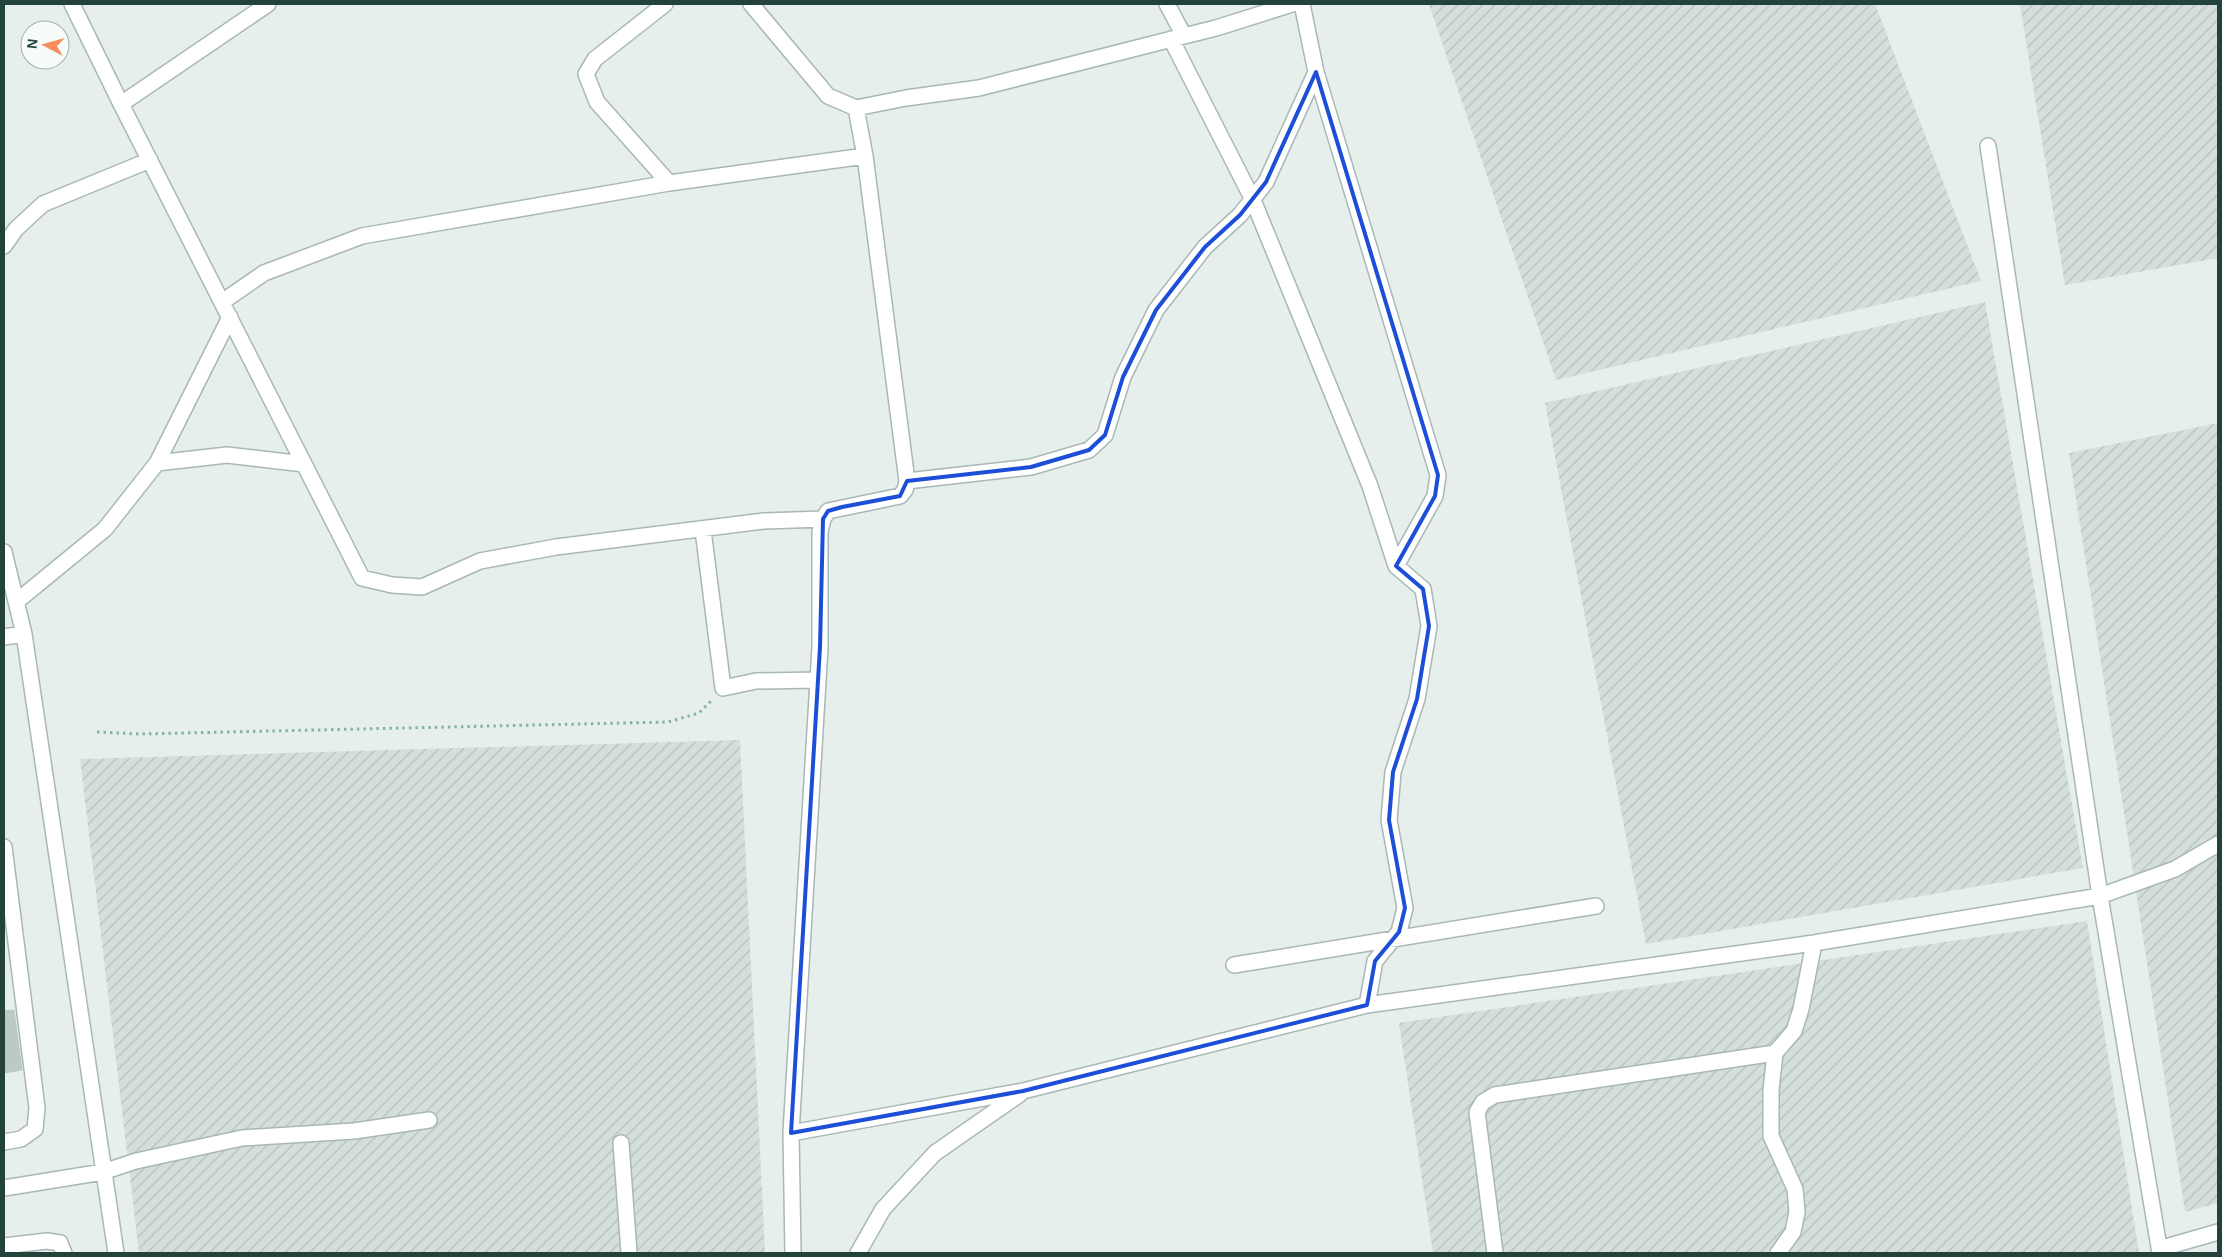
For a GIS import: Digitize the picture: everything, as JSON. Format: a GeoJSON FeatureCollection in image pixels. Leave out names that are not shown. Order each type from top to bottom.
{"type":"FeatureCollection","features":[{"type":"Feature","properties":{"kind":"street"},"geometry":{"type":"LineString","coordinates":[[72,4],[362,578],[392,585],[422,587],[480,561],[556,547],[764,521],[823,519]]}},
{"type":"Feature","properties":{"kind":"street"},"geometry":{"type":"LineString","coordinates":[[121,104],[268,4]]}},
{"type":"Feature","properties":{"kind":"street"},"geometry":{"type":"LineString","coordinates":[[665,4],[594,59],[586,74],[597,102],[669,183]]}},
{"type":"Feature","properties":{"kind":"street"},"geometry":{"type":"LineString","coordinates":[[751,4],[828,96],[856,108],[906,98],[979,88],[1177,38],[1292,4]]}},
{"type":"Feature","properties":{"kind":"street"},"geometry":{"type":"LineString","coordinates":[[1167,4],[1177,38],[1254,200],[1367,477],[1396,566],[1423,589],[1429,626],[1417,698],[1393,772],[1389,820],[1405,908],[1399,932],[1375,961],[1367,1005]]}},
{"type":"Feature","properties":{"kind":"street"},"geometry":{"type":"LineString","coordinates":[[1302,4],[1316,72],[1438,475],[1435,496],[1396,566]]}},
{"type":"Feature","properties":{"kind":"street"},"geometry":{"type":"LineString","coordinates":[[907,481],[1031,466],[1089,450],[1105,435],[1123,377],[1156,310],[1205,247],[1254,200],[1266,182],[1280,154],[1316,72]]}},
{"type":"Feature","properties":{"kind":"street"},"geometry":{"type":"LineString","coordinates":[[793,1253],[791,1133],[820,647],[820,532],[823,519],[828,511],[900,496],[905,490],[907,481],[865,156],[856,108]]}},
{"type":"Feature","properties":{"kind":"street"},"geometry":{"type":"LineString","coordinates":[[1988,146],[2100,896],[2159,1251],[2218,1232]]}},
{"type":"Feature","properties":{"kind":"street"},"geometry":{"type":"LineString","coordinates":[[222,302],[264,273],[362,236],[669,183],[865,156]]}},
{"type":"Feature","properties":{"kind":"street"},"geometry":{"type":"LineString","coordinates":[[4,246],[10,230],[43,204],[150,160]]}},
{"type":"Feature","properties":{"kind":"street"},"geometry":{"type":"LineString","coordinates":[[16,602],[105,529],[157,463],[230,317]]}},
{"type":"Feature","properties":{"kind":"street"},"geometry":{"type":"LineString","coordinates":[[157,463],[227,456],[304,464]]}},
{"type":"Feature","properties":{"kind":"street"},"geometry":{"type":"LineString","coordinates":[[703,530],[723,688],[756,681],[817,680]]}},
{"type":"Feature","properties":{"kind":"street"},"geometry":{"type":"LineString","coordinates":[[4,552],[24,634],[116,1253]]}},
{"type":"Feature","properties":{"kind":"street"},"geometry":{"type":"LineString","coordinates":[[4,637],[24,634]]}},
{"type":"Feature","properties":{"kind":"street"},"geometry":{"type":"LineString","coordinates":[[791,1133],[1023,1091],[1367,1005],[1814,944],[2100,896],[2175,869],[2218,844]]}},
{"type":"Feature","properties":{"kind":"street"},"geometry":{"type":"LineString","coordinates":[[4,847],[37,1108],[35,1129],[21,1139],[4,1142]]}},
{"type":"Feature","properties":{"kind":"street"},"geometry":{"type":"LineString","coordinates":[[1234,965],[1596,906]]}},
{"type":"Feature","properties":{"kind":"street"},"geometry":{"type":"LineString","coordinates":[[1778,1253],[1793,1232],[1796,1212],[1795,1189],[1771,1136],[1771,1090],[1776,1053],[1794,1030],[1801,1010],[1814,944]]}},
{"type":"Feature","properties":{"kind":"street"},"geometry":{"type":"LineString","coordinates":[[1495,1253],[1477,1112],[1483,1102],[1495,1095],[1776,1053]]}},
{"type":"Feature","properties":{"kind":"street"},"geometry":{"type":"LineString","coordinates":[[858,1253],[883,1209],[935,1153],[1023,1091]]}},
{"type":"Feature","properties":{"kind":"street"},"geometry":{"type":"LineString","coordinates":[[4,1188],[103,1172],[136,1161],[242,1138],[354,1131],[429,1120]]}},
{"type":"Feature","properties":{"kind":"street"},"geometry":{"type":"LineString","coordinates":[[621,1143],[629,1253]]}},
{"type":"Feature","properties":{"kind":"street"},"geometry":{"type":"LineString","coordinates":[[4,1246],[47,1240],[60,1242],[64,1253]]}},
{"type":"Feature","properties":{"kind":"path"},"geometry":{"type":"LineString","coordinates":[[97,732],[140,734],[668,722],[699,713],[723,688]]}},
{"type":"Feature","properties":{"kind":"highlighted area"},"geometry":{"type":"Polygon","coordinates":[[[1316,72],[1438,475],[1435,496],[1396,566],[1423,589],[1429,626],[1417,699],[1393,772],[1389,820],[1405,908],[1399,932],[1375,961],[1367,1005],[1023,1091],[791,1133],[820,647],[823,519],[828,511],[900,496],[907,481],[1031,467],[1089,450],[1105,435],[1123,377],[1156,310],[1205,247],[1240,215],[1266,182],[1316,72]]]}},
{"type":"Feature","properties":{"kind":"shaded area"},"geometry":{"type":"Polygon","coordinates":[[[1429,4],[1875,4],[1981,281],[1556,380],[1429,4]]]}},
{"type":"Feature","properties":{"kind":"shaded area"},"geometry":{"type":"Polygon","coordinates":[[[2020,4],[2218,4],[2218,258],[2065,285],[2020,4]]]}},
{"type":"Feature","properties":{"kind":"shaded area"},"geometry":{"type":"Polygon","coordinates":[[[1985,302],[2083,868],[1646,944],[1545,403],[1985,302]]]}},
{"type":"Feature","properties":{"kind":"shaded area"},"geometry":{"type":"Polygon","coordinates":[[[2218,423],[2218,1203],[2185,1212],[2069,453],[2218,423]]]}},
{"type":"Feature","properties":{"kind":"shaded area"},"geometry":{"type":"Polygon","coordinates":[[[740,740],[765,1253],[139,1253],[80,759],[740,740]]]}},
{"type":"Feature","properties":{"kind":"shaded area"},"geometry":{"type":"Polygon","coordinates":[[[2087,921],[2139,1253],[1433,1253],[1399,1023],[2087,921]]]}},
{"type":"Feature","properties":{"kind":"building"},"geometry":{"type":"Polygon","coordinates":[[[14,1010],[22,1070],[4,1073],[4,1011],[14,1010]]]}}]}
